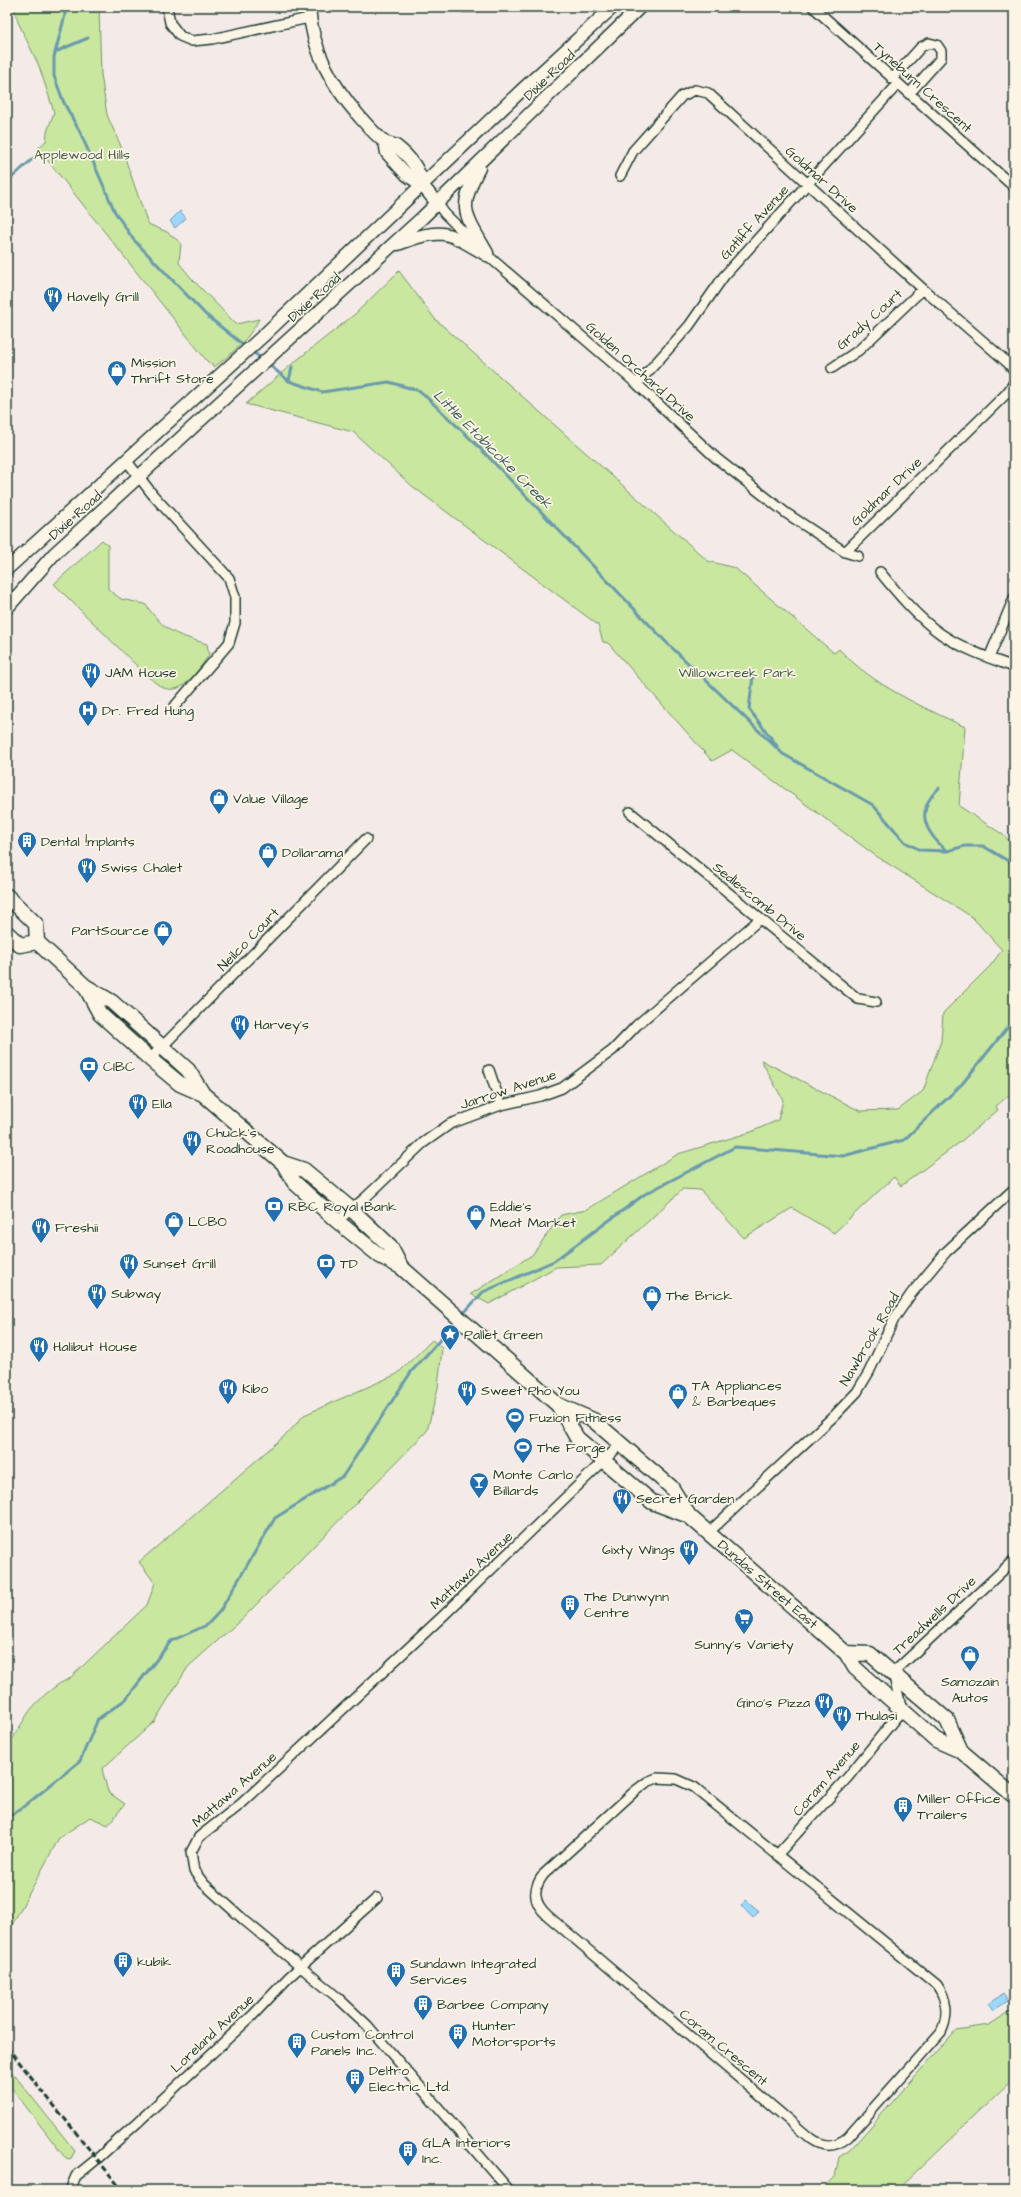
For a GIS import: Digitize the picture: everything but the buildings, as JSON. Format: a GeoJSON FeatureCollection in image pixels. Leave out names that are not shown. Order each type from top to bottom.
{"type":"FeatureCollection","features":[{"type":"Feature","properties":{"kind":"main road","name":"Dixie Road"},"geometry":{"type":"LineString","coordinates":[[7,569],[226,371],[523,89],[613,7]]}},
{"type":"Feature","properties":{"kind":"main road","name":"Dixie Road"},"geometry":{"type":"LineString","coordinates":[[7,608],[54,554],[139,478],[390,247],[484,159],[640,7]]}},
{"type":"Feature","properties":{"kind":"main road","name":"Golden Orchard Drive"},"geometry":{"type":"LineString","coordinates":[[309,12],[315,44],[326,70],[342,96],[385,142],[396,146],[416,166],[420,172],[422,185],[437,203]]}},
{"type":"Feature","properties":{"kind":"main road"},"geometry":{"type":"LineString","coordinates":[[484,159],[468,188],[466,210],[469,221],[487,254]]}},
{"type":"Feature","properties":{"kind":"main road"},"geometry":{"type":"LineString","coordinates":[[390,247],[424,234],[438,232],[456,236],[487,254]]}},
{"type":"Feature","properties":{"kind":"main road"},"geometry":{"type":"LineString","coordinates":[[7,896],[36,924],[37,942],[20,945],[7,933]]}},
{"type":"Feature","properties":{"kind":"main road","name":"Dundas Street East"},"geometry":{"type":"LineString","coordinates":[[37,942],[85,986],[112,1002],[188,1070],[203,1094],[283,1163],[294,1182],[337,1221],[380,1256],[401,1267],[440,1303],[558,1405],[593,1420],[671,1487],[689,1516],[846,1653],[855,1668],[898,1715],[936,1740],[961,1751],[1014,1796]]}},
{"type":"Feature","properties":{"kind":"main road","name":"Dundas Street East"},"geometry":{"type":"LineString","coordinates":[[85,986],[100,1014],[150,1060],[180,1084],[203,1094]]}},
{"type":"Feature","properties":{"kind":"main road","name":"Dundas Street East"},"geometry":{"type":"LineString","coordinates":[[283,1163],[304,1170],[351,1210],[390,1246],[401,1267]]}},
{"type":"Feature","properties":{"kind":"main road","name":"Dundas Street East"},"geometry":{"type":"LineString","coordinates":[[558,1405],[577,1438],[652,1502],[689,1516]]}},
{"type":"Feature","properties":{"kind":"main road","name":"Dundas Street East"},"geometry":{"type":"LineString","coordinates":[[846,1653],[870,1654],[893,1673],[947,1720],[961,1751]]}},
{"type":"Feature","properties":{"kind":"street"},"geometry":{"type":"LineString","coordinates":[[167,7],[170,23],[180,36],[192,41],[212,39],[309,12]]}},
{"type":"Feature","properties":{"kind":"street"},"geometry":{"type":"LineString","coordinates":[[464,7],[475,7]]}},
{"type":"Feature","properties":{"kind":"street","name":"Tyneburn Crescent"},"geometry":{"type":"LineString","coordinates":[[813,7],[1014,187]]}},
{"type":"Feature","properties":{"kind":"street","name":"Gatliff Avenue"},"geometry":{"type":"LineString","coordinates":[[637,384],[689,326],[724,276],[807,185],[895,82],[921,47],[929,43],[938,45],[941,51],[940,58],[909,94]]}},
{"type":"Feature","properties":{"kind":"street","name":"Goldmar Drive"},"geometry":{"type":"LineString","coordinates":[[620,176],[633,152],[682,96],[691,91],[699,90],[711,96],[807,185],[1008,363],[1014,370]]}},
{"type":"Feature","properties":{"kind":"street","name":"Golden Orchard Drive"},"geometry":{"type":"LineString","coordinates":[[437,203],[445,214],[487,254],[637,384],[710,453],[786,514],[845,552],[858,556]]}},
{"type":"Feature","properties":{"kind":"street","name":"Grady Court"},"geometry":{"type":"LineString","coordinates":[[832,368],[859,350],[923,289]]}},
{"type":"Feature","properties":{"kind":"street","name":"Goldmar Drive"},"geometry":{"type":"LineString","coordinates":[[845,552],[1007,393],[1014,383]]}},
{"type":"Feature","properties":{"kind":"street"},"geometry":{"type":"LineString","coordinates":[[126,460],[139,478],[224,573],[233,587],[235,597],[235,623],[229,643],[175,706]]}},
{"type":"Feature","properties":{"kind":"street"},"geometry":{"type":"LineString","coordinates":[[880,572],[895,590],[940,634],[988,658],[1014,667]]}},
{"type":"Feature","properties":{"kind":"street"},"geometry":{"type":"LineString","coordinates":[[988,658],[1014,598]]}},
{"type":"Feature","properties":{"kind":"street","name":"Sedlescomb Drive"},"geometry":{"type":"LineString","coordinates":[[630,812],[858,999],[876,1002]]}},
{"type":"Feature","properties":{"kind":"street","name":"Neilco Court"},"geometry":{"type":"LineString","coordinates":[[150,1060],[366,839]]}},
{"type":"Feature","properties":{"kind":"street","name":"Jarrow Avenue"},"geometry":{"type":"LineString","coordinates":[[337,1221],[432,1136],[450,1124],[501,1105],[540,1096],[562,1088],[613,1050],[637,1025],[760,919]]}},
{"type":"Feature","properties":{"kind":"street"},"geometry":{"type":"LineString","coordinates":[[489,1070],[501,1105]]}},
{"type":"Feature","properties":{"kind":"street","name":"Nawbrook Road"},"geometry":{"type":"LineString","coordinates":[[708,1532],[834,1416],[857,1392],[869,1372],[894,1319],[915,1289],[946,1252],[1014,1190]]}},
{"type":"Feature","properties":{"kind":"street","name":"Mattawa Avenue"},"geometry":{"type":"LineString","coordinates":[[509,2190],[367,2026],[337,1996],[244,1920],[204,1884],[194,1871],[191,1852],[199,1836],[241,1804],[605,1461],[621,1444]]}},
{"type":"Feature","properties":{"kind":"street","name":"Treadwells Drive"},"geometry":{"type":"LineString","coordinates":[[898,1715],[893,1673],[1014,1560]]}},
{"type":"Feature","properties":{"kind":"street","name":"Coram Avenue"},"geometry":{"type":"LineString","coordinates":[[778,1854],[848,1777],[898,1715]]}},
{"type":"Feature","properties":{"kind":"street","name":"Coram Crescent"},"geometry":{"type":"LineString","coordinates":[[657,1778],[676,1779],[694,1787],[778,1854],[937,1985],[945,2004],[945,2024],[941,2032],[848,2137],[840,2143],[828,2146],[818,2144],[811,2139],[548,1916],[536,1900],[537,1885],[544,1874],[635,1791],[646,1782],[657,1778]]}},
{"type":"Feature","properties":{"kind":"street","name":"Loreland Avenue"},"geometry":{"type":"LineString","coordinates":[[70,2190],[76,2176],[97,2159],[160,2101],[253,2015],[301,1967],[377,1898]]}},
{"type":"Feature","properties":{"kind":"green space","name":"Applewood Hills"},"geometry":{"type":"Polygon","coordinates":[[[14,7],[99,7],[101,74],[107,115],[120,144],[148,224],[167,232],[181,243],[179,263],[193,280],[236,324],[259,319],[240,346],[214,367],[207,361],[38,148],[46,141],[47,132],[54,112],[39,66],[18,22],[14,7]]]}},
{"type":"Feature","properties":{"kind":"green space","name":"Willowcreek Park"},"geometry":{"type":"Polygon","coordinates":[[[399,271],[435,319],[708,561],[735,568],[834,653],[839,649],[867,674],[898,694],[965,727],[959,806],[1002,834],[1014,845],[1014,1091],[996,1106],[998,1110],[959,1143],[901,1186],[894,1177],[834,1233],[792,1208],[744,1238],[700,1190],[683,1189],[601,1265],[556,1267],[489,1304],[471,1294],[532,1255],[561,1215],[586,1210],[678,1154],[751,1132],[778,1120],[783,1100],[761,1060],[860,1111],[898,1110],[923,1091],[941,1041],[943,1013],[990,966],[1002,950],[972,917],[876,856],[732,750],[712,761],[608,643],[603,642],[598,625],[412,486],[353,432],[246,404],[292,364],[355,314],[399,271]]]}},
{"type":"Feature","properties":{"kind":"green space"},"geometry":{"type":"Polygon","coordinates":[[[102,540],[108,545],[108,589],[121,599],[145,604],[159,621],[171,631],[207,644],[209,655],[196,673],[184,685],[178,688],[164,688],[148,677],[54,584],[102,540]]]}},
{"type":"Feature","properties":{"kind":"green space"},"geometry":{"type":"Polygon","coordinates":[[[432,1340],[442,1348],[438,1388],[427,1431],[243,1618],[188,1667],[154,1722],[102,1769],[108,1792],[125,1804],[108,1825],[90,1817],[59,1838],[11,1927],[7,1939],[7,1745],[14,1737],[29,1712],[47,1693],[69,1679],[147,1605],[155,1583],[139,1562],[289,1432],[304,1415],[397,1374],[432,1340]]]}},
{"type":"Feature","properties":{"kind":"green space"},"geometry":{"type":"Polygon","coordinates":[[[1014,2009],[1014,2078],[897,2190],[822,2190],[835,2177],[839,2157],[850,2150],[956,2030],[989,2025],[1014,2009]]]}},
{"type":"Feature","properties":{"kind":"green space"},"geometry":{"type":"Polygon","coordinates":[[[7,2066],[75,2151],[70,2160],[66,2159],[7,2082],[7,2066]]]}},
{"type":"Feature","properties":{"kind":"water"},"geometry":{"type":"Polygon","coordinates":[[[180,211],[186,218],[175,228],[170,221],[180,211]]]}},
{"type":"Feature","properties":{"kind":"water"},"geometry":{"type":"Polygon","coordinates":[[[746,1900],[759,1911],[753,1918],[741,1906],[746,1900]]]}},
{"type":"Feature","properties":{"kind":"water"},"geometry":{"type":"Polygon","coordinates":[[[1003,1994],[1008,2001],[994,2010],[989,2003],[1003,1994]]]}},
{"type":"Feature","properties":{"kind":"waterway","name":"Little Etobicoke Creek"},"geometry":{"type":"LineString","coordinates":[[64,7],[65,15],[54,57],[54,76],[64,103],[80,132],[115,212],[133,239],[206,315],[246,347]]}},
{"type":"Feature","properties":{"kind":"waterway"},"geometry":{"type":"LineString","coordinates":[[55,52],[88,38]]}},
{"type":"Feature","properties":{"kind":"waterway"},"geometry":{"type":"LineString","coordinates":[[7,182],[38,154]]}},
{"type":"Feature","properties":{"kind":"waterway","name":"Little Etobicoke Creek"},"geometry":{"type":"LineString","coordinates":[[252,351],[263,360]]}},
{"type":"Feature","properties":{"kind":"waterway","name":"Little Etobicoke Creek"},"geometry":{"type":"LineString","coordinates":[[268,364],[289,381],[322,392],[389,382],[420,391],[478,446],[666,642],[783,754],[873,805],[905,842],[920,850],[947,851],[965,846],[983,846],[1010,862],[1014,867]]}},
{"type":"Feature","properties":{"kind":"waterway"},"geometry":{"type":"LineString","coordinates":[[289,381],[292,367]]}},
{"type":"Feature","properties":{"kind":"waterway"},"geometry":{"type":"LineString","coordinates":[[753,676],[749,709],[777,746]]}},
{"type":"Feature","properties":{"kind":"waterway"},"geometry":{"type":"LineString","coordinates":[[939,788],[931,797],[927,805],[925,821],[933,836],[947,851]]}},
{"type":"Feature","properties":{"kind":"waterway","name":"Little Etobicoke Creek"},"geometry":{"type":"LineString","coordinates":[[462,1315],[483,1292],[554,1261],[645,1194],[735,1147],[843,1156],[904,1140],[962,1084],[1012,1022],[1014,1017]]}},
{"type":"Feature","properties":{"kind":"waterway","name":"Little Etobicoke Creek"},"geometry":{"type":"LineString","coordinates":[[7,1818],[26,1805],[80,1761],[98,1719],[126,1699],[171,1641],[207,1625],[220,1611],[275,1518],[343,1476],[411,1372],[457,1321]]}},
{"type":"Feature","properties":{"kind":"railway"},"geometry":{"type":"LineString","coordinates":[[7,2047],[122,2190]]}},
{"type":"Feature","properties":{"kind":"place","name":"Havelly Grill"},"geometry":{"type":"Point","coordinates":[53,313]}},
{"type":"Feature","properties":{"kind":"place","name":"Mission Thrift Store"},"geometry":{"type":"Point","coordinates":[117,387]}},
{"type":"Feature","properties":{"kind":"place","name":"JAM House"},"geometry":{"type":"Point","coordinates":[91,689]}},
{"type":"Feature","properties":{"kind":"place","name":"Dr. Fred Hung"},"geometry":{"type":"Point","coordinates":[88,727]}},
{"type":"Feature","properties":{"kind":"place","name":"Value Village"},"geometry":{"type":"Point","coordinates":[219,815]}},
{"type":"Feature","properties":{"kind":"place","name":"Dental !mplants"},"geometry":{"type":"Point","coordinates":[27,858]}},
{"type":"Feature","properties":{"kind":"place","name":"Dollarama"},"geometry":{"type":"Point","coordinates":[268,869]}},
{"type":"Feature","properties":{"kind":"place","name":"Swiss Chalet"},"geometry":{"type":"Point","coordinates":[87,884]}},
{"type":"Feature","properties":{"kind":"place","name":"PartSource"},"geometry":{"type":"Point","coordinates":[163,947]}},
{"type":"Feature","properties":{"kind":"place","name":"Harvey's"},"geometry":{"type":"Point","coordinates":[240,1041]}},
{"type":"Feature","properties":{"kind":"place","name":"CIBC"},"geometry":{"type":"Point","coordinates":[89,1083]}},
{"type":"Feature","properties":{"kind":"place","name":"Ella"},"geometry":{"type":"Point","coordinates":[138,1120]}},
{"type":"Feature","properties":{"kind":"place","name":"Chuck's Roadhouse"},"geometry":{"type":"Point","coordinates":[192,1157]}},
{"type":"Feature","properties":{"kind":"place","name":"RBC Royal Bank"},"geometry":{"type":"Point","coordinates":[274,1223]}},
{"type":"Feature","properties":{"kind":"place","name":"Eddie's Meat Market"},"geometry":{"type":"Point","coordinates":[476,1231]}},
{"type":"Feature","properties":{"kind":"place","name":"LCBO"},"geometry":{"type":"Point","coordinates":[174,1238]}},
{"type":"Feature","properties":{"kind":"place","name":"Freshii"},"geometry":{"type":"Point","coordinates":[41,1244]}},
{"type":"Feature","properties":{"kind":"place","name":"Sunset Grill"},"geometry":{"type":"Point","coordinates":[129,1280]}},
{"type":"Feature","properties":{"kind":"place","name":"TD"},"geometry":{"type":"Point","coordinates":[326,1280]}},
{"type":"Feature","properties":{"kind":"place","name":"Subway"},"geometry":{"type":"Point","coordinates":[97,1310]}},
{"type":"Feature","properties":{"kind":"place","name":"The Brick"},"geometry":{"type":"Point","coordinates":[652,1312]}},
{"type":"Feature","properties":{"kind":"place","name":"Pallet Green"},"geometry":{"type":"Point","coordinates":[450,1351]}},
{"type":"Feature","properties":{"kind":"place","name":"Halibut House"},"geometry":{"type":"Point","coordinates":[39,1363]}},
{"type":"Feature","properties":{"kind":"place","name":"Kibo"},"geometry":{"type":"Point","coordinates":[228,1405]}},
{"type":"Feature","properties":{"kind":"place","name":"Sweet Pho You"},"geometry":{"type":"Point","coordinates":[467,1407]}},
{"type":"Feature","properties":{"kind":"place","name":"TA Appliances & Barbeques"},"geometry":{"type":"Point","coordinates":[678,1410]}},
{"type":"Feature","properties":{"kind":"place","name":"Fuzion Fitness"},"geometry":{"type":"Point","coordinates":[515,1434]}},
{"type":"Feature","properties":{"kind":"place","name":"The Forge"},"geometry":{"type":"Point","coordinates":[523,1464]}},
{"type":"Feature","properties":{"kind":"place","name":"Monte Carlo Billards"},"geometry":{"type":"Point","coordinates":[479,1499]}},
{"type":"Feature","properties":{"kind":"place","name":"Secret Garden"},"geometry":{"type":"Point","coordinates":[622,1515]}},
{"type":"Feature","properties":{"kind":"place","name":"6ixty Wings"},"geometry":{"type":"Point","coordinates":[689,1566]}},
{"type":"Feature","properties":{"kind":"place","name":"The Dunwynn Centre"},"geometry":{"type":"Point","coordinates":[570,1621]}},
{"type":"Feature","properties":{"kind":"place","name":"Sunny's Variety"},"geometry":{"type":"Point","coordinates":[744,1635]}},
{"type":"Feature","properties":{"kind":"place","name":"Samozain Autos"},"geometry":{"type":"Point","coordinates":[970,1672]}},
{"type":"Feature","properties":{"kind":"place","name":"Gino's Pizza"},"geometry":{"type":"Point","coordinates":[824,1719]}},
{"type":"Feature","properties":{"kind":"place","name":"Thulasi"},"geometry":{"type":"Point","coordinates":[842,1732]}},
{"type":"Feature","properties":{"kind":"place","name":"Miller Office Trailers"},"geometry":{"type":"Point","coordinates":[903,1823]}},
{"type":"Feature","properties":{"kind":"place","name":"kubik"},"geometry":{"type":"Point","coordinates":[123,1978]}},
{"type":"Feature","properties":{"kind":"place","name":"Sundawn Integrated Services"},"geometry":{"type":"Point","coordinates":[396,1988]}},
{"type":"Feature","properties":{"kind":"place","name":"Barbee Company"},"geometry":{"type":"Point","coordinates":[423,2021]}},
{"type":"Feature","properties":{"kind":"place","name":"Hunter Motorsports"},"geometry":{"type":"Point","coordinates":[458,2050]}},
{"type":"Feature","properties":{"kind":"place","name":"Custom Control Panels Inc."},"geometry":{"type":"Point","coordinates":[297,2059]}},
{"type":"Feature","properties":{"kind":"place","name":"Deltro Electric Ltd."},"geometry":{"type":"Point","coordinates":[355,2095]}},
{"type":"Feature","properties":{"kind":"place","name":"GLA Interiors Inc."},"geometry":{"type":"Point","coordinates":[408,2167]}}]}
